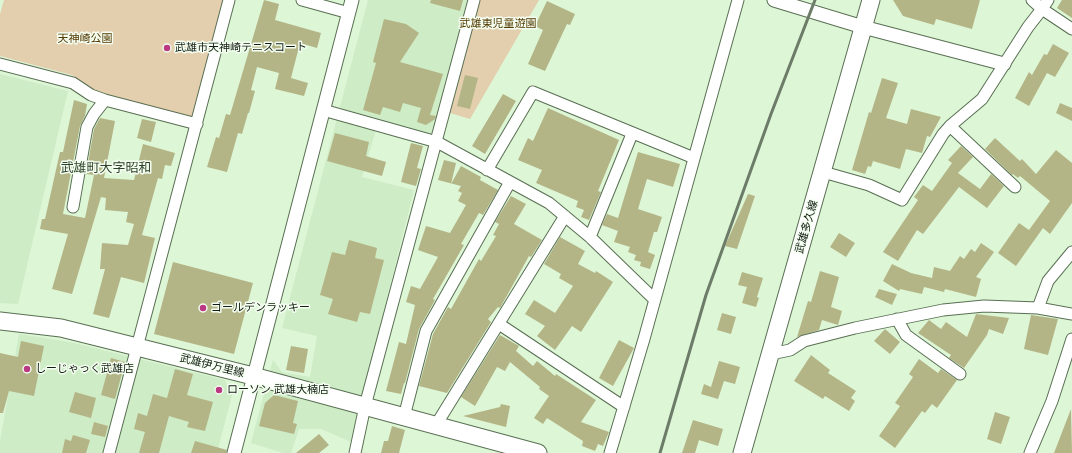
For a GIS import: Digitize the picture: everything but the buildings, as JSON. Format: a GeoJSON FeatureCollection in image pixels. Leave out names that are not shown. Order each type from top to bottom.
{"type":"FeatureCollection","features":[{"type":"Feature","properties":{"kind":"main road","name":"武雄多久線"},"geometry":{"type":"LineString","coordinates":[[742,453],[871,0]]}},
{"type":"Feature","properties":{"kind":"main road","name":"武雄伊万里線"},"geometry":{"type":"LineString","coordinates":[[0,321],[61,328],[253,376],[436,425],[515,450],[538,453]]}},
{"type":"Feature","properties":{"kind":"street"},"geometry":{"type":"LineString","coordinates":[[109,453],[229,0]]}},
{"type":"Feature","properties":{"kind":"street"},"geometry":{"type":"LineString","coordinates":[[234,453],[350,6],[302,0]]}},
{"type":"Feature","properties":{"kind":"street"},"geometry":{"type":"LineString","coordinates":[[355,453],[365,406],[474,0]]}},
{"type":"Feature","properties":{"kind":"street"},"geometry":{"type":"LineString","coordinates":[[610,453],[738,0]]}},
{"type":"Feature","properties":{"kind":"street"},"geometry":{"type":"LineString","coordinates":[[774,0],[863,27],[1004,64]]}},
{"type":"Feature","properties":{"kind":"street"},"geometry":{"type":"LineString","coordinates":[[1032,0],[1045,4],[1072,29]]}},
{"type":"Feature","properties":{"kind":"street"},"geometry":{"type":"LineString","coordinates":[[823,172],[869,185],[902,200],[950,126],[982,99],[1045,4]]}},
{"type":"Feature","properties":{"kind":"street"},"geometry":{"type":"LineString","coordinates":[[0,64],[73,83],[90,95],[106,100],[197,124]]}},
{"type":"Feature","properties":{"kind":"street"},"geometry":{"type":"LineString","coordinates":[[487,170],[533,92],[632,134],[694,158]]}},
{"type":"Feature","properties":{"kind":"street"},"geometry":{"type":"LineString","coordinates":[[74,207],[87,127],[94,114],[106,100]]}},
{"type":"Feature","properties":{"kind":"street"},"geometry":{"type":"LineString","coordinates":[[323,110],[437,142],[549,203],[590,237],[654,299]]}},
{"type":"Feature","properties":{"kind":"street"},"geometry":{"type":"LineString","coordinates":[[950,126],[1015,187]]}},
{"type":"Feature","properties":{"kind":"street"},"geometry":{"type":"LineString","coordinates":[[590,237],[632,134]]}},
{"type":"Feature","properties":{"kind":"street"},"geometry":{"type":"LineString","coordinates":[[404,417],[426,331],[510,182]]}},
{"type":"Feature","properties":{"kind":"street"},"geometry":{"type":"LineString","coordinates":[[436,425],[565,216]]}},
{"type":"Feature","properties":{"kind":"street"},"geometry":{"type":"LineString","coordinates":[[1038,308],[1048,281],[1072,252]]}},
{"type":"Feature","properties":{"kind":"street"},"geometry":{"type":"LineString","coordinates":[[771,354],[790,350],[804,341],[855,328],[943,310],[984,306],[1038,308],[1072,314]]}},
{"type":"Feature","properties":{"kind":"street"},"geometry":{"type":"LineString","coordinates":[[897,319],[906,335],[960,374]]}},
{"type":"Feature","properties":{"kind":"street"},"geometry":{"type":"LineString","coordinates":[[499,324],[624,407]]}},
{"type":"Feature","properties":{"kind":"street"},"geometry":{"type":"LineString","coordinates":[[1030,453],[1054,395],[1072,339]]}},
{"type":"Feature","properties":{"kind":"shaded area"},"geometry":{"type":"Polygon","coordinates":[[[368,0],[480,0],[439,148],[376,130],[362,177],[414,190],[351,442],[321,429],[299,429],[291,453],[283,453],[251,443],[273,360],[282,372],[310,377],[317,336],[282,328],[368,0]]]}},
{"type":"Feature","properties":{"kind":"shaded area"},"geometry":{"type":"Polygon","coordinates":[[[0,74],[68,91],[18,304],[0,303],[0,74]]]}},
{"type":"Feature","properties":{"kind":"shaded area"},"geometry":{"type":"Polygon","coordinates":[[[19,334],[70,342],[225,380],[232,395],[217,453],[0,453],[0,441],[19,334]]]}},
{"type":"Feature","properties":{"kind":"green space","name":"天神崎公園"},"geometry":{"type":"Polygon","coordinates":[[[4,0],[223,0],[193,117],[96,92],[72,75],[0,56],[0,14],[4,0]]]}},
{"type":"Feature","properties":{"kind":"green space","name":"武雄東児童遊園"},"geometry":{"type":"Polygon","coordinates":[[[480,0],[539,0],[470,119],[450,113],[480,0]]]}},
{"type":"Feature","properties":{"kind":"railway"},"geometry":{"type":"LineString","coordinates":[[660,453],[706,295],[771,114],[815,0]]}},
{"type":"Feature","properties":{"kind":"place","name":"武雄市天神崎テニスコート"},"geometry":{"type":"Point","coordinates":[167,48]}},
{"type":"Feature","properties":{"kind":"place","name":"ゴールデンラッキー"},"geometry":{"type":"Point","coordinates":[203,308]}},
{"type":"Feature","properties":{"kind":"place","name":"しーじゃっく武雄店"},"geometry":{"type":"Point","coordinates":[27,369]}},
{"type":"Feature","properties":{"kind":"place","name":"ローソン 武雄大楠店"},"geometry":{"type":"Point","coordinates":[219,390]}},
{"type":"Feature","properties":{"kind":"district","name":"武雄町大字昭和"},"geometry":{"type":"Point","coordinates":[106,168]}}]}
